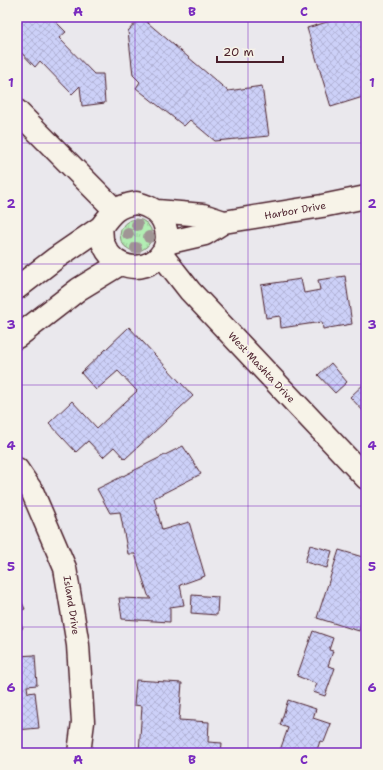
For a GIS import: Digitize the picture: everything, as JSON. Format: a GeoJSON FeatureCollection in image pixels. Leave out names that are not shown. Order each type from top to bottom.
{"type":"FeatureCollection","features":[{"type":"Feature","properties":{"kind":"street"},"geometry":{"type":"LineString","coordinates":[[17,111],[115,210]]}},
{"type":"Feature","properties":{"kind":"street","name":"Harbor Drive"},"geometry":{"type":"LineString","coordinates":[[164,248],[205,234],[224,222],[322,206],[366,197]]}},
{"type":"Feature","properties":{"kind":"street"},"geometry":{"type":"LineString","coordinates":[[17,288],[56,258],[101,228],[115,210],[125,204],[136,203],[147,205],[157,211],[163,220],[167,231],[164,248],[153,262],[142,266],[131,267],[120,264],[111,256],[102,242],[101,228]]}},
{"type":"Feature","properties":{"kind":"street","name":"Harbor Drive"},"geometry":{"type":"LineString","coordinates":[[157,211],[203,215],[224,222]]}},
{"type":"Feature","properties":{"kind":"street","name":"West Mashta Drive"},"geometry":{"type":"LineString","coordinates":[[164,248],[190,291],[366,478]]}},
{"type":"Feature","properties":{"kind":"street"},"geometry":{"type":"LineString","coordinates":[[17,337],[79,289],[120,264]]}},
{"type":"Feature","properties":{"kind":"street","name":"Island Drive"},"geometry":{"type":"LineString","coordinates":[[17,469],[32,491],[65,568],[78,653],[83,722],[78,753]]}},
{"type":"Feature","properties":{"kind":"green space"},"geometry":{"type":"Polygon","coordinates":[[[136,219],[147,224],[152,235],[147,246],[136,251],[125,246],[120,235],[125,224],[136,219]]]}},
{"type":"Feature","properties":{"kind":"building"},"geometry":{"type":"Polygon","coordinates":[[[26,17],[51,17],[66,32],[59,38],[94,74],[103,74],[105,103],[82,106],[80,86],[72,94],[40,61],[35,67],[17,48],[17,26],[26,17]]]}},
{"type":"Feature","properties":{"kind":"building"},"geometry":{"type":"Polygon","coordinates":[[[141,17],[228,91],[262,86],[269,136],[215,141],[190,120],[184,126],[136,88],[140,82],[133,75],[128,31],[141,17]]]}},
{"type":"Feature","properties":{"kind":"building"},"geometry":{"type":"Polygon","coordinates":[[[344,17],[366,17],[366,96],[331,107],[307,28],[344,17]]]}},
{"type":"Feature","properties":{"kind":"building"},"geometry":{"type":"Polygon","coordinates":[[[345,276],[352,324],[323,329],[322,322],[281,328],[280,316],[266,318],[261,285],[301,279],[304,293],[320,290],[318,280],[345,276]]]}},
{"type":"Feature","properties":{"kind":"building"},"geometry":{"type":"Polygon","coordinates":[[[129,327],[193,396],[125,459],[114,447],[103,457],[88,441],[76,452],[49,423],[72,401],[97,428],[137,391],[118,371],[96,390],[81,373],[129,327]]]}},
{"type":"Feature","properties":{"kind":"building"},"geometry":{"type":"Polygon","coordinates":[[[331,363],[347,382],[335,393],[318,375],[331,363]]]}},
{"type":"Feature","properties":{"kind":"building"},"geometry":{"type":"Polygon","coordinates":[[[366,382],[366,414],[350,397],[366,382]]]}},
{"type":"Feature","properties":{"kind":"building"},"geometry":{"type":"Polygon","coordinates":[[[183,446],[201,474],[154,498],[162,530],[189,522],[205,576],[180,585],[184,605],[170,607],[170,622],[122,619],[119,598],[151,599],[148,595],[135,554],[128,554],[120,512],[110,513],[97,489],[183,446]]]}},
{"type":"Feature","properties":{"kind":"building"},"geometry":{"type":"Polygon","coordinates":[[[310,545],[332,551],[327,568],[305,562],[310,545]]]}},
{"type":"Feature","properties":{"kind":"building"},"geometry":{"type":"Polygon","coordinates":[[[339,550],[366,558],[366,609],[359,631],[317,618],[339,550]]]}},
{"type":"Feature","properties":{"kind":"building"},"geometry":{"type":"Polygon","coordinates":[[[17,592],[25,609],[17,612],[17,592]]]}},
{"type":"Feature","properties":{"kind":"building"},"geometry":{"type":"Polygon","coordinates":[[[192,595],[218,597],[217,615],[191,613],[192,595]]]}},
{"type":"Feature","properties":{"kind":"building"},"geometry":{"type":"Polygon","coordinates":[[[17,617],[23,628],[17,631],[17,617]]]}},
{"type":"Feature","properties":{"kind":"building"},"geometry":{"type":"Polygon","coordinates":[[[313,631],[333,638],[329,650],[333,651],[328,666],[335,668],[325,696],[313,692],[317,684],[297,676],[313,631]]]}},
{"type":"Feature","properties":{"kind":"building"},"geometry":{"type":"Polygon","coordinates":[[[35,655],[37,685],[27,686],[28,693],[35,692],[39,728],[17,730],[17,656],[35,655]]]}},
{"type":"Feature","properties":{"kind":"building"},"geometry":{"type":"Polygon","coordinates":[[[136,680],[182,683],[179,720],[209,722],[208,742],[222,743],[221,753],[139,753],[142,706],[134,705],[136,680]]]}},
{"type":"Feature","properties":{"kind":"building"},"geometry":{"type":"Polygon","coordinates":[[[288,700],[316,709],[313,718],[331,724],[324,742],[320,741],[316,753],[279,753],[288,728],[280,725],[288,700]]]}}]}
